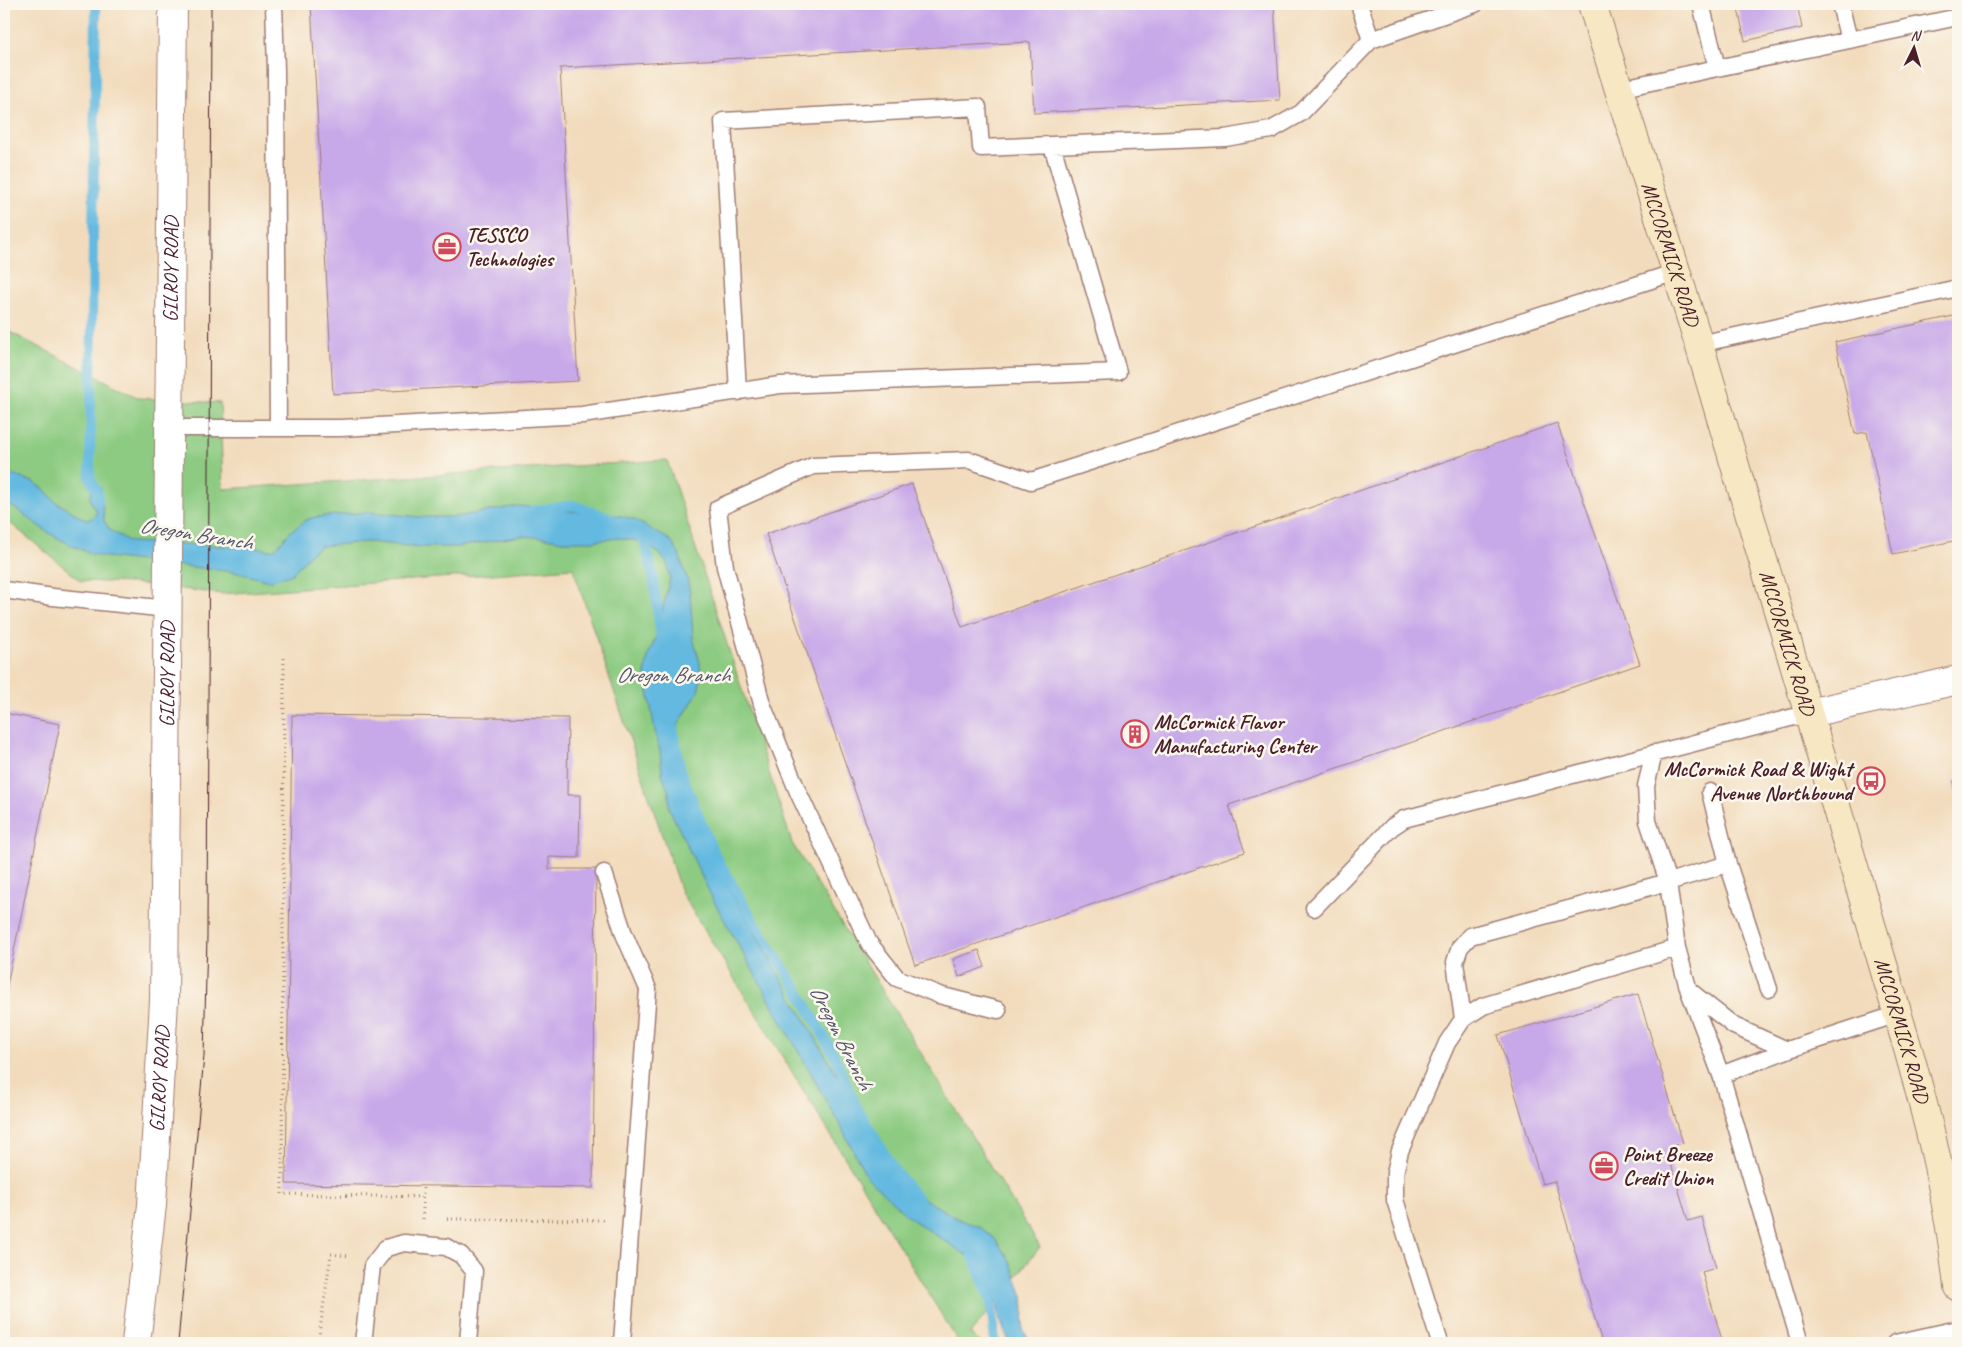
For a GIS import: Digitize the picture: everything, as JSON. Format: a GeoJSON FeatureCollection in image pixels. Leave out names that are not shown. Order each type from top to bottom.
{"type":"FeatureCollection","features":[{"type":"Feature","properties":{"kind":"main road","name":"MCCORMICK ROAD"},"geometry":{"type":"LineString","coordinates":[[1592,4],[1699,344],[1898,1014],[1930,1130],[1947,1210],[1958,1287]]}},
{"type":"Feature","properties":{"kind":"street","name":"GILROY ROAD"},"geometry":{"type":"LineString","coordinates":[[136,1343],[152,1205],[164,1010],[174,4]]}},
{"type":"Feature","properties":{"kind":"street"},"geometry":{"type":"LineString","coordinates":[[1809,713],[1958,680]]}},
{"type":"Feature","properties":{"kind":"lane"},"geometry":{"type":"LineString","coordinates":[[274,4],[278,428]]}},
{"type":"Feature","properties":{"kind":"lane"},"geometry":{"type":"LineString","coordinates":[[1359,4],[1371,40]]}},
{"type":"Feature","properties":{"kind":"lane"},"geometry":{"type":"LineString","coordinates":[[738,392],[723,121],[978,107],[981,148],[1224,138],[1271,130],[1301,113],[1371,40],[1450,8],[1475,4]]}},
{"type":"Feature","properties":{"kind":"lane"},"geometry":{"type":"LineString","coordinates":[[1701,4],[1717,68]]}},
{"type":"Feature","properties":{"kind":"lane"},"geometry":{"type":"LineString","coordinates":[[1840,4],[1849,40]]}},
{"type":"Feature","properties":{"kind":"lane"},"geometry":{"type":"LineString","coordinates":[[1618,89],[1958,17]]}},
{"type":"Feature","properties":{"kind":"lane"},"geometry":{"type":"LineString","coordinates":[[169,428],[341,428],[582,415],[780,385],[1118,372],[1052,145]]}},
{"type":"Feature","properties":{"kind":"lane"},"geometry":{"type":"LineString","coordinates":[[998,1010],[939,994],[897,978],[869,943],[798,792],[762,704],[725,567],[718,508],[813,466],[969,460],[1031,481],[1676,272]]}},
{"type":"Feature","properties":{"kind":"lane"},"geometry":{"type":"LineString","coordinates":[[1699,344],[1958,288]]}},
{"type":"Feature","properties":{"kind":"lane"},"geometry":{"type":"LineString","coordinates":[[4,590],[53,598],[168,609]]}},
{"type":"Feature","properties":{"kind":"lane"},"geometry":{"type":"LineString","coordinates":[[1314,908],[1392,827],[1404,819],[1809,713]]}},
{"type":"Feature","properties":{"kind":"lane"},"geometry":{"type":"LineString","coordinates":[[1654,753],[1646,786],[1648,822],[1668,882],[1677,948],[1690,991],[1721,1075],[1800,1343]]}},
{"type":"Feature","properties":{"kind":"lane"},"geometry":{"type":"LineString","coordinates":[[1710,792],[1728,864],[1769,989]]}},
{"type":"Feature","properties":{"kind":"lane"},"geometry":{"type":"LineString","coordinates":[[1464,1019],[1455,962],[1460,947],[1470,936],[1728,864]]}},
{"type":"Feature","properties":{"kind":"lane"},"geometry":{"type":"LineString","coordinates":[[604,872],[624,934],[648,989],[622,1343]]}},
{"type":"Feature","properties":{"kind":"lane"},"geometry":{"type":"LineString","coordinates":[[1440,1343],[1395,1200],[1395,1174],[1400,1151],[1447,1043],[1464,1019],[1483,1006],[1677,948]]}},
{"type":"Feature","properties":{"kind":"lane"},"geometry":{"type":"LineString","coordinates":[[1690,991],[1734,1026],[1786,1050]]}},
{"type":"Feature","properties":{"kind":"lane"},"geometry":{"type":"LineString","coordinates":[[1721,1075],[1786,1050],[1898,1014]]}},
{"type":"Feature","properties":{"kind":"lane"},"geometry":{"type":"LineString","coordinates":[[363,1343],[372,1266],[386,1248],[404,1243],[446,1247],[461,1255],[474,1271],[468,1343]]}},
{"type":"Feature","properties":{"kind":"lane"},"geometry":{"type":"LineString","coordinates":[[1894,1343],[1958,1329]]}},
{"type":"Feature","properties":{"kind":"path"},"geometry":{"type":"LineString","coordinates":[[284,658],[282,1194],[423,1197]]}},
{"type":"Feature","properties":{"kind":"path"},"geometry":{"type":"LineString","coordinates":[[423,1186],[423,1245]]}},
{"type":"Feature","properties":{"kind":"green space"},"geometry":{"type":"Polygon","coordinates":[[[4,329],[139,398],[220,403],[223,489],[667,460],[792,843],[1040,1247],[970,1334],[981,1343],[959,1343],[681,892],[573,568],[222,594],[134,583],[81,581],[10,523],[4,522],[4,329]]]}},
{"type":"Feature","properties":{"kind":"water","name":"Oregon Branch"},"geometry":{"type":"Polygon","coordinates":[[[4,472],[33,482],[43,488],[56,502],[86,520],[91,519],[97,511],[90,497],[92,491],[101,488],[104,521],[111,531],[131,542],[254,547],[268,550],[275,549],[291,531],[306,520],[315,517],[369,512],[420,517],[455,517],[518,506],[621,516],[633,519],[670,540],[678,552],[687,578],[693,638],[700,663],[701,678],[698,692],[677,727],[675,747],[685,791],[728,886],[896,1178],[908,1189],[958,1219],[980,1227],[995,1239],[1010,1261],[1023,1296],[1023,1330],[1031,1343],[1010,1343],[1000,1320],[997,1303],[989,1285],[978,1267],[969,1257],[907,1216],[867,1177],[840,1125],[713,900],[669,808],[669,793],[662,773],[660,751],[645,674],[648,656],[656,637],[670,578],[667,563],[659,553],[639,541],[619,538],[592,541],[562,541],[521,536],[457,547],[419,547],[369,542],[321,546],[311,553],[291,575],[269,581],[235,572],[99,556],[79,548],[52,535],[21,512],[4,503],[4,472]]]}},
{"type":"Feature","properties":{"kind":"building","name":"TESSCO Technologies"},"geometry":{"type":"Polygon","coordinates":[[[311,4],[1274,4],[1280,100],[1034,113],[1030,42],[560,68],[578,381],[333,394],[311,4]]]}},
{"type":"Feature","properties":{"kind":"building"},"geometry":{"type":"Polygon","coordinates":[[[1737,4],[1797,4],[1802,28],[1745,41],[1737,4]]]}},
{"type":"Feature","properties":{"kind":"building"},"geometry":{"type":"Polygon","coordinates":[[[1958,315],[1958,540],[1893,554],[1867,432],[1855,434],[1835,342],[1958,315]]]}},
{"type":"Feature","properties":{"kind":"building","name":"McCormick Flavor Manufacturing Center"},"geometry":{"type":"Polygon","coordinates":[[[1557,423],[1640,664],[1229,805],[1245,852],[915,965],[766,534],[912,484],[962,627],[1557,423]]]}},
{"type":"Feature","properties":{"kind":"building"},"geometry":{"type":"Polygon","coordinates":[[[4,713],[60,724],[5,995],[4,995],[4,713]]]}},
{"type":"Feature","properties":{"kind":"building"},"geometry":{"type":"Polygon","coordinates":[[[292,715],[568,718],[567,795],[580,795],[579,858],[549,857],[549,869],[596,869],[593,1188],[286,1184],[292,715]]]}},
{"type":"Feature","properties":{"kind":"building"},"geometry":{"type":"Polygon","coordinates":[[[1958,780],[1958,798],[1957,798],[1954,781],[1958,780]]]}},
{"type":"Feature","properties":{"kind":"building"},"geometry":{"type":"Polygon","coordinates":[[[979,950],[985,967],[959,977],[953,959],[979,950]]]}},
{"type":"Feature","properties":{"kind":"building","name":"Point Breeze Credit Union"},"geometry":{"type":"Polygon","coordinates":[[[1638,994],[1683,1143],[1667,1147],[1667,1150],[1688,1221],[1702,1217],[1716,1268],[1702,1272],[1722,1340],[1711,1343],[1602,1343],[1555,1181],[1542,1184],[1498,1035],[1638,994]]]}},
{"type":"Feature","properties":{"kind":"waterway"},"geometry":{"type":"LineString","coordinates":[[96,4],[90,477],[98,494],[98,501]]}},
{"type":"Feature","properties":{"kind":"waterway","name":"Oregon Branch"},"geometry":{"type":"LineString","coordinates":[[532,511],[573,505],[610,518]]}},
{"type":"Feature","properties":{"kind":"waterway","name":"Oregon Branch"},"geometry":{"type":"LineString","coordinates":[[637,534],[644,540],[653,575],[661,640]]}},
{"type":"Feature","properties":{"kind":"waterway","name":"Oregon Branch"},"geometry":{"type":"LineString","coordinates":[[673,728],[681,772],[713,851],[756,925],[801,995],[834,1055],[855,1104],[895,1171],[919,1200]]}},
{"type":"Feature","properties":{"kind":"waterway","name":"Oregon Branch"},"geometry":{"type":"LineString","coordinates":[[972,1255],[991,1301],[995,1343]]}},
{"type":"Feature","properties":{"kind":"tram line"},"geometry":{"type":"LineString","coordinates":[[178,1343],[204,1056],[207,936],[211,4]]}},
{"type":"Feature","properties":{"kind":"place","name":"TESSCO Technologies"},"geometry":{"type":"Point","coordinates":[447,247]}},
{"type":"Feature","properties":{"kind":"place","name":"McCormick Flavor Manufacturing Center"},"geometry":{"type":"Point","coordinates":[1135,734]}},
{"type":"Feature","properties":{"kind":"place","name":"McCormick Road & Wight Avenue Northbound"},"geometry":{"type":"Point","coordinates":[1871,781]}},
{"type":"Feature","properties":{"kind":"place","name":"Point Breeze Credit Union"},"geometry":{"type":"Point","coordinates":[1604,1166]}}]}
